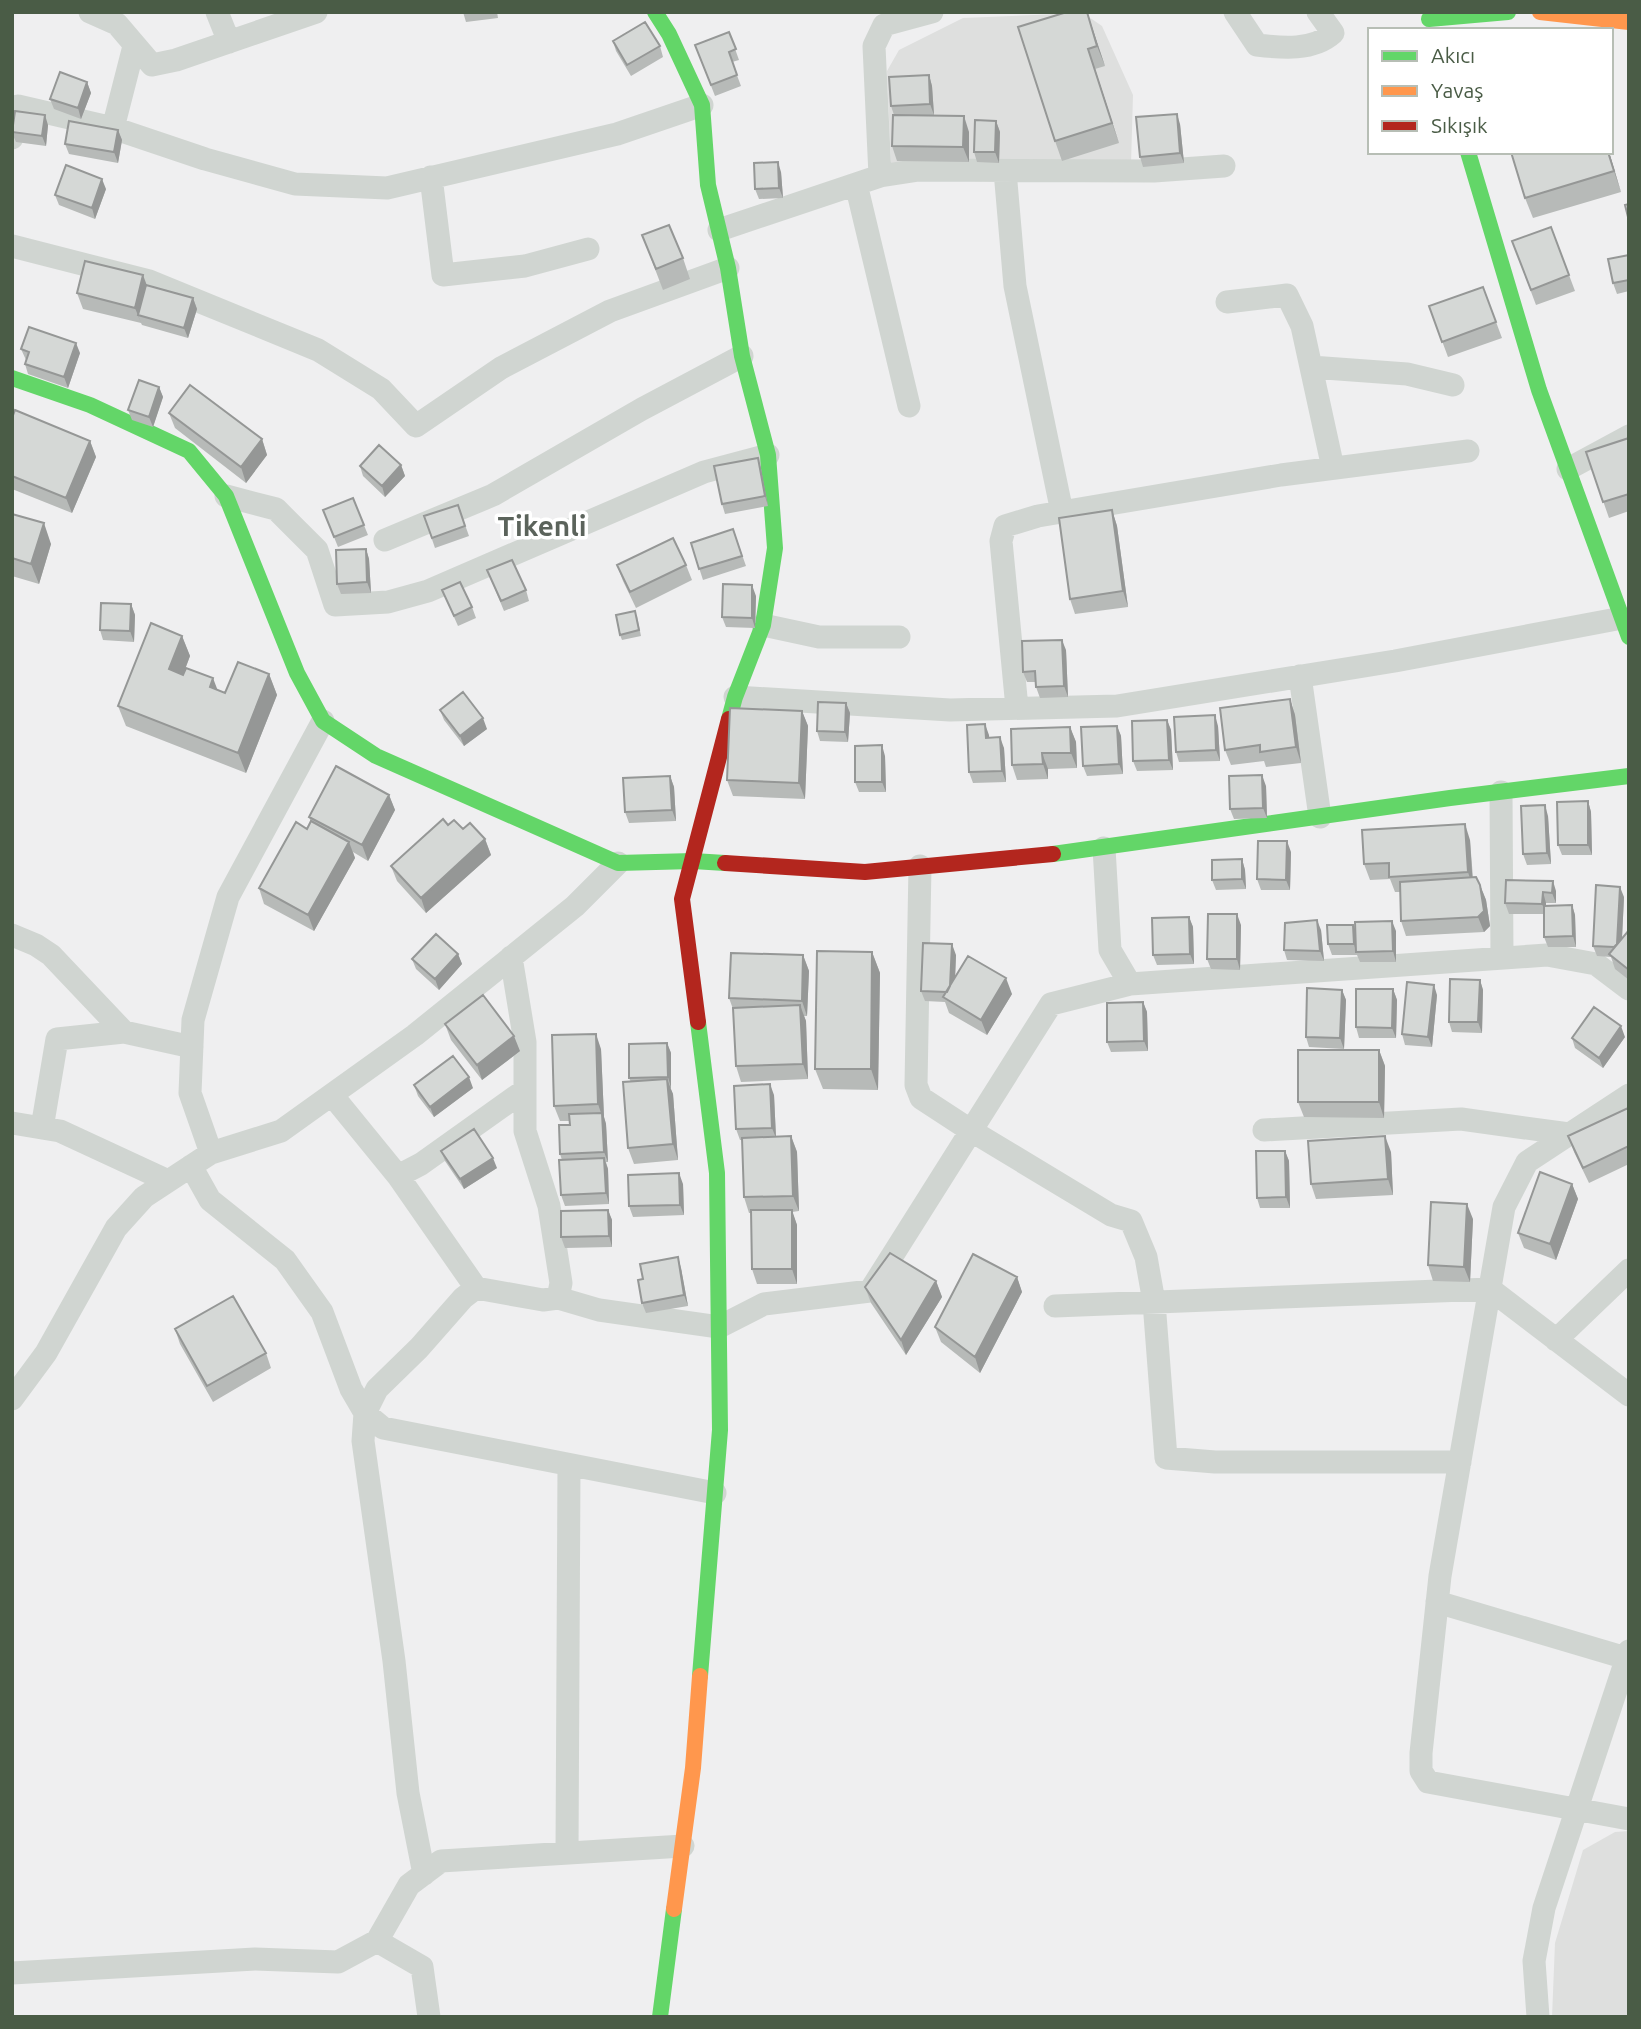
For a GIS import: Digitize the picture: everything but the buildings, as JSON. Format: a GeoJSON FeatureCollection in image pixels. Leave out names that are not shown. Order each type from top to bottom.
{"type":"FeatureCollection","features":[{"type":"Feature","properties":{"kind":"street"},"geometry":{"type":"LineString","coordinates":[[90,12],[117,24],[152,65],[316,12]]}},
{"type":"Feature","properties":{"kind":"street"},"geometry":{"type":"LineString","coordinates":[[217,12],[229,42]]}},
{"type":"Feature","properties":{"kind":"street"},"geometry":{"type":"LineString","coordinates":[[655,12],[669,34],[702,105],[708,185],[728,268],[742,356],[768,455],[775,548],[763,625],[735,697],[682,900],[717,1173],[720,1430],[693,1768],[660,2017]]}},
{"type":"Feature","properties":{"kind":"street"},"geometry":{"type":"LineString","coordinates":[[880,176],[874,46],[884,25],[932,12]]}},
{"type":"Feature","properties":{"kind":"street"},"geometry":{"type":"LineString","coordinates":[[1235,12],[1257,45],[1276,48],[1320,44],[1333,33],[1318,12]]}},
{"type":"Feature","properties":{"kind":"street"},"geometry":{"type":"LineString","coordinates":[[1429,20],[1508,12]]}},
{"type":"Feature","properties":{"kind":"street"},"geometry":{"type":"LineString","coordinates":[[1540,12],[1629,22]]}},
{"type":"Feature","properties":{"kind":"street"},"geometry":{"type":"LineString","coordinates":[[113,128],[134,46]]}},
{"type":"Feature","properties":{"kind":"street"},"geometry":{"type":"LineString","coordinates":[[12,138],[18,106],[113,128],[205,159],[295,184],[387,188],[617,134],[702,105]]}},
{"type":"Feature","properties":{"kind":"street"},"geometry":{"type":"LineString","coordinates":[[735,697],[950,710],[1117,706],[1395,661],[1625,628],[1539,390],[1469,154]]}},
{"type":"Feature","properties":{"kind":"street"},"geometry":{"type":"LineString","coordinates":[[719,230],[880,176],[919,170],[1154,171],[1224,166]]}},
{"type":"Feature","properties":{"kind":"street"},"geometry":{"type":"LineString","coordinates":[[1004,171],[1015,286],[1062,512]]}},
{"type":"Feature","properties":{"kind":"street"},"geometry":{"type":"LineString","coordinates":[[430,177],[443,275],[525,266],[588,249]]}},
{"type":"Feature","properties":{"kind":"street"},"geometry":{"type":"LineString","coordinates":[[856,184],[909,406]]}},
{"type":"Feature","properties":{"kind":"street"},"geometry":{"type":"LineString","coordinates":[[12,246],[149,281],[318,349],[381,389],[416,426],[501,369],[610,311],[728,268]]}},
{"type":"Feature","properties":{"kind":"street"},"geometry":{"type":"LineString","coordinates":[[1227,302],[1287,295],[1302,326],[1333,468]]}},
{"type":"Feature","properties":{"kind":"street"},"geometry":{"type":"LineString","coordinates":[[385,540],[492,495],[642,409],[742,356]]}},
{"type":"Feature","properties":{"kind":"street"},"geometry":{"type":"LineString","coordinates":[[1311,367],[1407,374],[1453,385]]}},
{"type":"Feature","properties":{"kind":"street"},"geometry":{"type":"LineString","coordinates":[[12,378],[90,405],[189,452],[226,496],[297,673],[323,721],[376,756],[618,863],[693,861],[865,872],[1104,848],[1629,776]]}},
{"type":"Feature","properties":{"kind":"street"},"geometry":{"type":"LineString","coordinates":[[1568,469],[1629,436]]}},
{"type":"Feature","properties":{"kind":"street"},"geometry":{"type":"LineString","coordinates":[[1017,708],[1001,541],[1004,526],[1062,512],[1280,475],[1468,451]]}},
{"type":"Feature","properties":{"kind":"street"},"geometry":{"type":"LineString","coordinates":[[226,496],[276,509],[317,550],[335,605],[388,602],[428,591],[704,472],[768,455]]}},
{"type":"Feature","properties":{"kind":"street"},"geometry":{"type":"LineString","coordinates":[[763,625],[819,637],[899,637]]}},
{"type":"Feature","properties":{"kind":"street"},"geometry":{"type":"LineString","coordinates":[[1300,676],[1320,817]]}},
{"type":"Feature","properties":{"kind":"street"},"geometry":{"type":"LineString","coordinates":[[211,1153],[190,1093],[193,1020],[228,897],[323,721]]}},
{"type":"Feature","properties":{"kind":"street"},"geometry":{"type":"LineString","coordinates":[[1501,792],[1502,958]]}},
{"type":"Feature","properties":{"kind":"street"},"geometry":{"type":"LineString","coordinates":[[1104,848],[1110,950],[1130,984]]}},
{"type":"Feature","properties":{"kind":"street"},"geometry":{"type":"LineString","coordinates":[[12,1399],[47,1353],[116,1228],[144,1197],[211,1153],[281,1131],[415,1035],[575,906],[618,863]]}},
{"type":"Feature","properties":{"kind":"street"},"geometry":{"type":"LineString","coordinates":[[920,866],[916,1085],[921,1098],[1111,1215],[1131,1221],[1146,1258],[1154,1302],[1166,1458],[1215,1462],[1460,1462]]}},
{"type":"Feature","properties":{"kind":"street"},"geometry":{"type":"LineString","coordinates":[[12,935],[51,954],[124,1032]]}},
{"type":"Feature","properties":{"kind":"street"},"geometry":{"type":"LineString","coordinates":[[332,1095],[398,1175],[476,1288],[543,1300],[558,1298],[599,1310],[719,1326],[764,1304],[870,1291],[1051,1004],[1130,984],[1548,955],[1596,964],[1629,989]]}},
{"type":"Feature","properties":{"kind":"street"},"geometry":{"type":"LineString","coordinates":[[511,957],[525,1042],[525,1131],[549,1206],[561,1283],[558,1298]]}},
{"type":"Feature","properties":{"kind":"street"},"geometry":{"type":"LineString","coordinates":[[42,1128],[57,1039],[124,1032],[192,1047]]}},
{"type":"Feature","properties":{"kind":"street"},"geometry":{"type":"LineString","coordinates":[[398,1175],[421,1164],[525,1090]]}},
{"type":"Feature","properties":{"kind":"street"},"geometry":{"type":"LineString","coordinates":[[1629,1095],[1527,1162],[1504,1207],[1437,1602],[1420,1753],[1420,1771],[1427,1782],[1629,1819]]}},
{"type":"Feature","properties":{"kind":"street"},"geometry":{"type":"LineString","coordinates":[[1265,1130],[1461,1119],[1569,1134]]}},
{"type":"Feature","properties":{"kind":"street"},"geometry":{"type":"LineString","coordinates":[[12,1123],[60,1131],[168,1181]]}},
{"type":"Feature","properties":{"kind":"street"},"geometry":{"type":"LineString","coordinates":[[191,1166],[210,1200],[285,1260],[293,1270],[322,1312],[351,1389],[365,1413],[383,1428],[715,1493]]}},
{"type":"Feature","properties":{"kind":"street"},"geometry":{"type":"LineString","coordinates":[[1556,1340],[1629,1270]]}},
{"type":"Feature","properties":{"kind":"street"},"geometry":{"type":"LineString","coordinates":[[424,1874],[408,1793],[394,1661],[363,1441],[365,1413],[377,1389],[419,1348],[463,1298],[476,1288]]}},
{"type":"Feature","properties":{"kind":"street"},"geometry":{"type":"LineString","coordinates":[[1055,1306],[1490,1289],[1629,1395]]}},
{"type":"Feature","properties":{"kind":"street"},"geometry":{"type":"LineString","coordinates":[[566,1853],[569,1465]]}},
{"type":"Feature","properties":{"kind":"street"},"geometry":{"type":"LineString","coordinates":[[1437,1602],[1628,1654],[1544,1908],[1534,1961],[1538,2017]]}},
{"type":"Feature","properties":{"kind":"street"},"geometry":{"type":"LineString","coordinates":[[12,1973],[255,1959],[338,1962],[377,1941],[410,1885],[441,1861],[683,1846]]}},
{"type":"Feature","properties":{"kind":"street"},"geometry":{"type":"LineString","coordinates":[[377,1941],[422,1967],[429,2017]]}},
{"type":"Feature","properties":{"kind":"shaded area"},"geometry":{"type":"Polygon","coordinates":[[[1083,13],[1102,26],[1133,95],[1131,164],[891,164],[887,71],[899,50],[963,18],[1083,13]]]}},
{"type":"Feature","properties":{"kind":"shaded area"},"geometry":{"type":"Polygon","coordinates":[[[1629,1831],[1629,2017],[1552,2017],[1555,1943],[1583,1850],[1615,1832],[1629,1831]]]}},
{"type":"Feature","properties":{"kind":"traffic: fast"},"geometry":{"type":"LineString","coordinates":[[655,12],[669,34],[702,105],[708,185],[728,268],[742,356],[768,455],[775,548],[763,625],[729,719]]}},
{"type":"Feature","properties":{"kind":"traffic: fast"},"geometry":{"type":"LineString","coordinates":[[1429,19],[1508,12]]}},
{"type":"Feature","properties":{"kind":"traffic: fast"},"geometry":{"type":"LineString","coordinates":[[1469,154],[1539,390],[1629,637]]}},
{"type":"Feature","properties":{"kind":"traffic: fast"},"geometry":{"type":"LineString","coordinates":[[12,378],[90,405],[189,451],[226,496],[297,673],[323,721],[376,756],[618,863],[725,863]]}},
{"type":"Feature","properties":{"kind":"traffic: fast"},"geometry":{"type":"LineString","coordinates":[[1053,854],[1450,798],[1629,776]]}},
{"type":"Feature","properties":{"kind":"traffic: fast"},"geometry":{"type":"LineString","coordinates":[[698,1022],[717,1173],[720,1430],[700,1676]]}},
{"type":"Feature","properties":{"kind":"traffic: fast"},"geometry":{"type":"LineString","coordinates":[[660,2017],[674,1909]]}},
{"type":"Feature","properties":{"kind":"traffic: slow"},"geometry":{"type":"LineString","coordinates":[[1540,12],[1629,22]]}},
{"type":"Feature","properties":{"kind":"traffic: slow"},"geometry":{"type":"LineString","coordinates":[[674,1909],[693,1768],[700,1676]]}},
{"type":"Feature","properties":{"kind":"traffic: jam"},"geometry":{"type":"LineString","coordinates":[[698,1022],[682,899],[729,719]]}},
{"type":"Feature","properties":{"kind":"traffic: jam"},"geometry":{"type":"LineString","coordinates":[[725,863],[865,872],[1053,854]]}},
{"type":"Feature","properties":{"kind":"district","name":"Tikenli"},"geometry":{"type":"Point","coordinates":[542,526]}}]}
